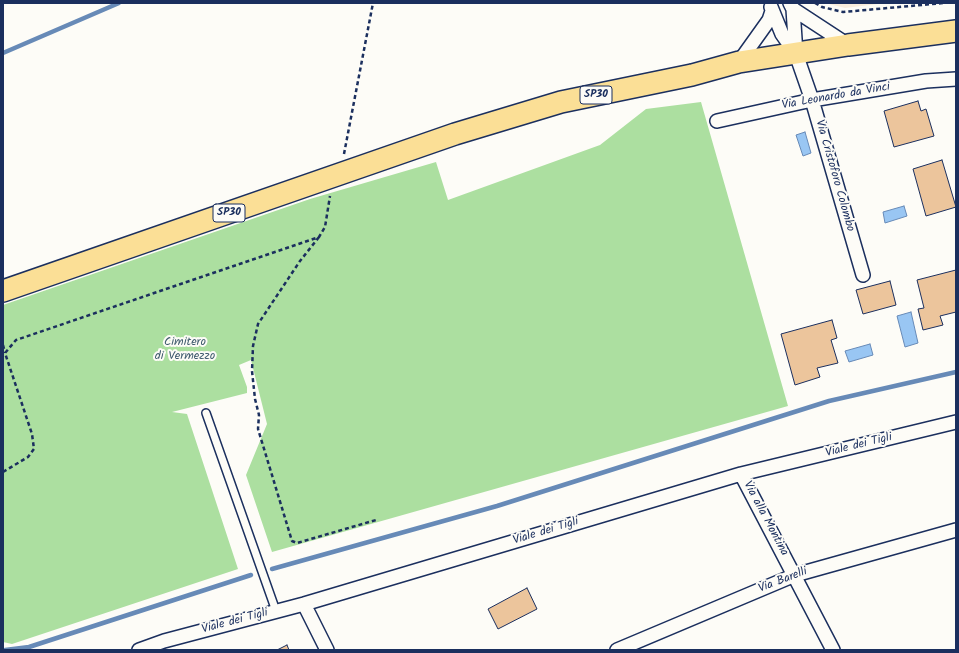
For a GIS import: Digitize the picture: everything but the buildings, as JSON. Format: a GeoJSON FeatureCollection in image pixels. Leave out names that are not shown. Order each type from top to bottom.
{"type":"FeatureCollection","features":[{"type":"Feature","properties":{"kind":"main road","name":"SP30"},"geometry":{"type":"LineString","coordinates":[[3,291],[455,134],[561,102],[692,75],[739,62],[848,45],[956,31]]}},
{"type":"Feature","properties":{"kind":"street"},"geometry":{"type":"LineString","coordinates":[[792,6],[848,45]]}},
{"type":"Feature","properties":{"kind":"street"},"geometry":{"type":"LineString","coordinates":[[792,6],[796,54]]}},
{"type":"Feature","properties":{"kind":"street"},"geometry":{"type":"LineString","coordinates":[[771,7],[782,34],[796,54]]}},
{"type":"Feature","properties":{"kind":"street"},"geometry":{"type":"LineString","coordinates":[[739,62],[769,20],[771,7]]}},
{"type":"Feature","properties":{"kind":"street","name":"Via Cristoforo Colombo"},"geometry":{"type":"LineString","coordinates":[[796,54],[812,100],[864,275]]}},
{"type":"Feature","properties":{"kind":"street","name":"Via Leonardo da Vinci"},"geometry":{"type":"LineString","coordinates":[[717,121],[812,100],[926,81],[956,79]]}},
{"type":"Feature","properties":{"kind":"street","name":"Viale dei Tigli"},"geometry":{"type":"LineString","coordinates":[[139,650],[166,646],[276,611],[741,474],[956,422]]}},
{"type":"Feature","properties":{"kind":"street","name":"Via alla Montina"},"geometry":{"type":"LineString","coordinates":[[741,474],[833,650]]}},
{"type":"Feature","properties":{"kind":"street","name":"Via Barelli"},"geometry":{"type":"LineString","coordinates":[[617,650],[795,575],[956,530]]}},
{"type":"Feature","properties":{"kind":"street"},"geometry":{"type":"LineString","coordinates":[[304,604],[327,650]]}},
{"type":"Feature","properties":{"kind":"lane"},"geometry":{"type":"LineString","coordinates":[[206,412],[276,611]]}},
{"type":"Feature","properties":{"kind":"path"},"geometry":{"type":"LineString","coordinates":[[373,3],[340,175],[329,197],[325,227],[300,261],[258,324],[253,346],[252,371],[255,400],[259,416],[258,429],[292,541],[297,543],[376,520]]}},
{"type":"Feature","properties":{"kind":"path"},"geometry":{"type":"LineString","coordinates":[[815,3],[822,7],[843,12],[944,3]]}},
{"type":"Feature","properties":{"kind":"path"},"geometry":{"type":"LineString","coordinates":[[5,353],[16,340],[319,237]]}},
{"type":"Feature","properties":{"kind":"path"},"geometry":{"type":"LineString","coordinates":[[3,345],[32,434],[34,449],[28,457],[3,472]]}},
{"type":"Feature","properties":{"kind":"shaded area"},"geometry":{"type":"Polygon","coordinates":[[[825,3],[886,3],[845,8],[825,3]]]}},
{"type":"Feature","properties":{"kind":"green space","name":"Cimitero di Vermezzo"},"geometry":{"type":"Polygon","coordinates":[[[701,102],[788,406],[272,552],[246,475],[267,424],[251,360],[239,365],[247,387],[247,393],[172,412],[187,414],[238,569],[12,644],[3,642],[3,305],[310,199],[436,162],[448,200],[600,145],[646,109],[701,102]]]}},
{"type":"Feature","properties":{"kind":"water"},"geometry":{"type":"Polygon","coordinates":[[[805,132],[811,153],[803,156],[796,135],[805,132]]]}},
{"type":"Feature","properties":{"kind":"water"},"geometry":{"type":"Polygon","coordinates":[[[904,206],[907,216],[885,223],[883,212],[904,206]]]}},
{"type":"Feature","properties":{"kind":"water"},"geometry":{"type":"Polygon","coordinates":[[[911,312],[918,343],[905,347],[897,316],[911,312]]]}},
{"type":"Feature","properties":{"kind":"water"},"geometry":{"type":"Polygon","coordinates":[[[870,344],[873,355],[849,362],[845,351],[870,344]]]}},
{"type":"Feature","properties":{"kind":"waterway"},"geometry":{"type":"LineString","coordinates":[[3,53],[119,3]]}},
{"type":"Feature","properties":{"kind":"waterway"},"geometry":{"type":"LineString","coordinates":[[272,569],[497,506],[829,401],[956,372]]}},
{"type":"Feature","properties":{"kind":"waterway"},"geometry":{"type":"LineString","coordinates":[[5,650],[29,647],[251,575]]}}]}
